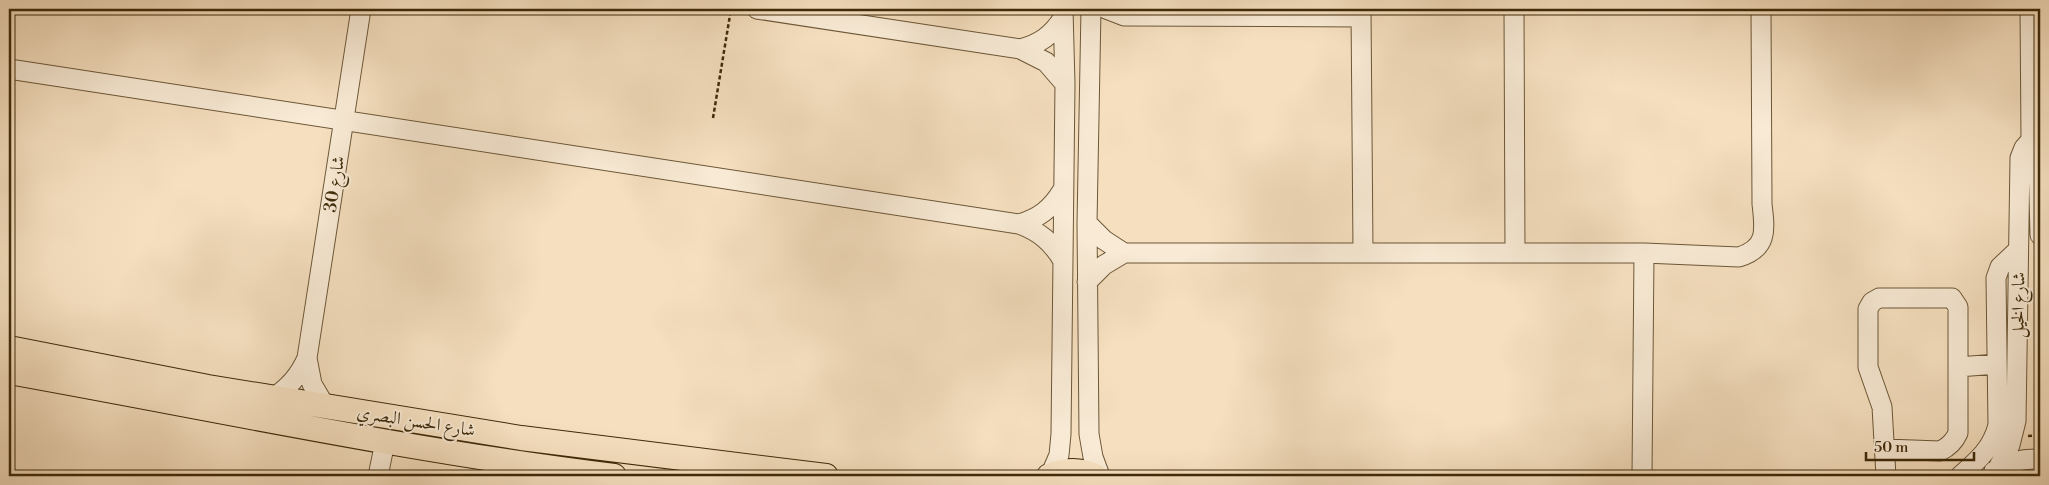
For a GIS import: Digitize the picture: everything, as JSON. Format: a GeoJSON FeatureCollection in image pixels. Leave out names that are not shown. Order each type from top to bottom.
{"type":"FeatureCollection","features":[{"type":"Feature","properties":{"kind":"main road","name":"شارع الحسن البصري"},"geometry":{"type":"LineString","coordinates":[[9,348],[208,387],[521,438],[826,476]]}},
{"type":"Feature","properties":{"kind":"main road","name":"شارع الحسن البصري"},"geometry":{"type":"LineString","coordinates":[[9,372],[568,474],[614,476]]}},
{"type":"Feature","properties":{"kind":"main road"},"geometry":{"type":"LineString","coordinates":[[80,385],[89,376],[130,384],[135,381],[137,372]]}},
{"type":"Feature","properties":{"kind":"main road"},"geometry":{"type":"LineString","coordinates":[[158,400],[161,391],[166,388],[202,394],[207,391],[208,387]]}},
{"type":"Feature","properties":{"kind":"main road"},"geometry":{"type":"LineString","coordinates":[[1050,476],[1076,471],[1095,476]]}},
{"type":"Feature","properties":{"kind":"street","name":"شارع 30"},"geometry":{"type":"LineString","coordinates":[[273,398],[294,381],[302,370],[307,358],[361,9]]}},
{"type":"Feature","properties":{"kind":"street"},"geometry":{"type":"LineString","coordinates":[[757,9],[1020,49],[1046,62],[1065,84]]}},
{"type":"Feature","properties":{"kind":"street"},"geometry":{"type":"LineString","coordinates":[[1091,9],[1087,223],[1089,434],[1093,457],[1100,476]]}},
{"type":"Feature","properties":{"kind":"street"},"geometry":{"type":"LineString","coordinates":[[1106,9],[1124,16],[1361,13],[1363,252]]}},
{"type":"Feature","properties":{"kind":"street"},"geometry":{"type":"LineString","coordinates":[[1514,9],[1515,253]]}},
{"type":"Feature","properties":{"kind":"street"},"geometry":{"type":"LineString","coordinates":[[1087,282],[1104,265],[1124,253],[1363,252],[1711,255],[1737,249],[1745,245],[1756,231],[1762,204],[1761,9]]}},
{"type":"Feature","properties":{"kind":"street","name":"شارع الخيل"},"geometry":{"type":"LineString","coordinates":[[1993,473],[2008,450],[2014,434],[2016,421],[2018,250],[2033,167],[2038,154],[2031,140],[2030,9]]}},
{"type":"Feature","properties":{"kind":"street"},"geometry":{"type":"LineString","coordinates":[[1020,49],[1045,39],[1055,30],[1063,14]]}},
{"type":"Feature","properties":{"kind":"street"},"geometry":{"type":"LineString","coordinates":[[1050,476],[1059,455],[1061,434],[1062,191],[1065,84],[1063,14]]}},
{"type":"Feature","properties":{"kind":"street"},"geometry":{"type":"LineString","coordinates":[[1090,38],[1106,24],[1124,16]]}},
{"type":"Feature","properties":{"kind":"street"},"geometry":{"type":"LineString","coordinates":[[9,69],[1019,224],[1033,229],[1045,237],[1063,261]]}},
{"type":"Feature","properties":{"kind":"street","name":"شارع الخيل"},"geometry":{"type":"LineString","coordinates":[[2033,167],[2040,235]]}},
{"type":"Feature","properties":{"kind":"street"},"geometry":{"type":"LineString","coordinates":[[1019,224],[1033,220],[1045,212],[1055,203],[1062,191]]}},
{"type":"Feature","properties":{"kind":"street"},"geometry":{"type":"LineString","coordinates":[[1087,223],[1104,240],[1124,253]]}},
{"type":"Feature","properties":{"kind":"street"},"geometry":{"type":"LineString","coordinates":[[1960,476],[1990,447],[1998,426],[1996,278],[2000,267],[2018,250]]}},
{"type":"Feature","properties":{"kind":"street"},"geometry":{"type":"LineString","coordinates":[[1642,476],[1644,253]]}},
{"type":"Feature","properties":{"kind":"street"},"geometry":{"type":"LineString","coordinates":[[1885,449],[1940,451],[1948,447],[1958,433],[1958,307],[1952,298],[1879,298],[1872,302],[1868,309],[1868,366],[1882,407],[1886,476]]}},
{"type":"Feature","properties":{"kind":"street","name":"شارع 30"},"geometry":{"type":"LineString","coordinates":[[307,358],[312,384],[325,406]]}},
{"type":"Feature","properties":{"kind":"street"},"geometry":{"type":"LineString","coordinates":[[1958,367],[1997,364]]}},
{"type":"Feature","properties":{"kind":"street"},"geometry":{"type":"LineString","coordinates":[[1998,414],[2014,434]]}},
{"type":"Feature","properties":{"kind":"street"},"geometry":{"type":"LineString","coordinates":[[378,476],[385,442]]}},
{"type":"Feature","properties":{"kind":"street"},"geometry":{"type":"LineString","coordinates":[[1993,473],[2010,462],[2040,459]]}},
{"type":"Feature","properties":{"kind":"path"},"geometry":{"type":"LineString","coordinates":[[713,118],[731,9]]}}]}
